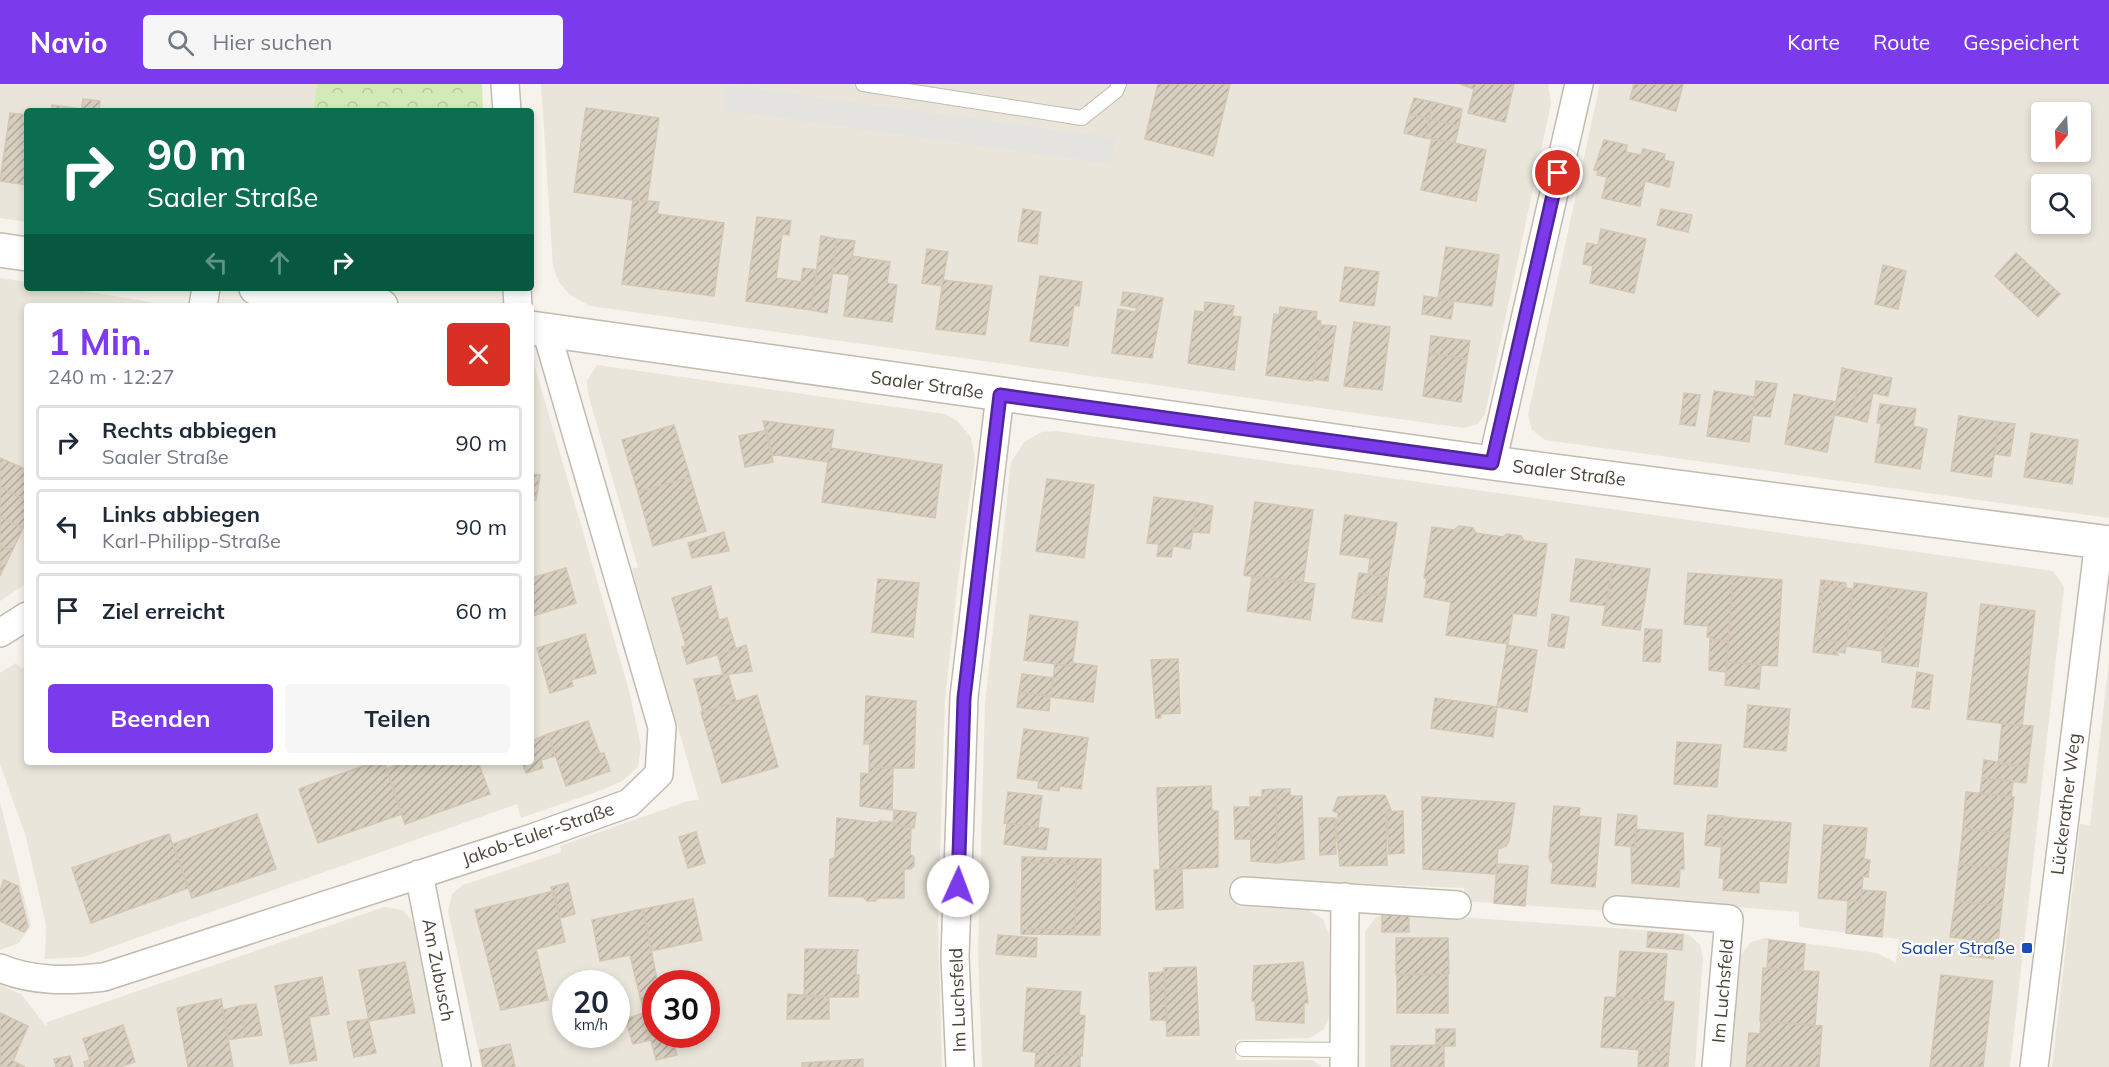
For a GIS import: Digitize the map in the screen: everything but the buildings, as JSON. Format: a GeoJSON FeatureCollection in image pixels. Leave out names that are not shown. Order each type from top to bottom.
{"type":"FeatureCollection","features":[{"type":"Feature","properties":{"kind":"street"},"geometry":{"type":"LineString","coordinates":[[505,84],[507,108]]}},
{"type":"Feature","properties":{"kind":"street"},"geometry":{"type":"LineString","coordinates":[[1492,463],[1579,84]]}},
{"type":"Feature","properties":{"kind":"street"},"geometry":{"type":"LineString","coordinates":[[0,250],[24,254]]}},
{"type":"Feature","properties":{"kind":"street"},"geometry":{"type":"LineString","coordinates":[[277,291],[360,303]]}},
{"type":"Feature","properties":{"kind":"street","name":"Saaler Straße"},"geometry":{"type":"LineString","coordinates":[[538,329],[1492,463],[2104,542]]}},
{"type":"Feature","properties":{"kind":"street","name":"Jakob-Euler-Straße"},"geometry":{"type":"LineString","coordinates":[[0,968],[36,978],[70,980],[104,977],[532,838],[629,803],[659,774],[662,727],[538,329]]}},
{"type":"Feature","properties":{"kind":"street","name":"Im Luchsfeld"},"geometry":{"type":"LineString","coordinates":[[960,1067],[955,957],[964,698],[1000,395]]}},
{"type":"Feature","properties":{"kind":"street","name":"Lückerather Weg"},"geometry":{"type":"LineString","coordinates":[[2034,1067],[2104,542]]}},
{"type":"Feature","properties":{"kind":"street"},"geometry":{"type":"LineString","coordinates":[[0,633],[24,618]]}},
{"type":"Feature","properties":{"kind":"street","name":"Am Zubusch"},"geometry":{"type":"LineString","coordinates":[[419,874],[457,1067]]}},
{"type":"Feature","properties":{"kind":"street"},"geometry":{"type":"LineString","coordinates":[[1244,891],[1457,905]]}},
{"type":"Feature","properties":{"kind":"street"},"geometry":{"type":"LineString","coordinates":[[1344,1058],[1345,897]]}},
{"type":"Feature","properties":{"kind":"street","name":"Im Luchsfeld"},"geometry":{"type":"LineString","coordinates":[[1617,910],[1729,919],[1716,1067]]}},
{"type":"Feature","properties":{"kind":"lane"},"geometry":{"type":"LineString","coordinates":[[863,84],[1082,118],[1116,90],[1119,84]]}},
{"type":"Feature","properties":{"kind":"lane"},"geometry":{"type":"LineString","coordinates":[[1243,1049],[1344,1058]]}},
{"type":"Feature","properties":{"kind":"shaded area"},"geometry":{"type":"Polygon","coordinates":[[[0,84],[317,84],[313,108],[24,108],[24,222],[0,218],[0,84]]]}},
{"type":"Feature","properties":{"kind":"shaded area"},"geometry":{"type":"Polygon","coordinates":[[[541,84],[1548,84],[1551,104],[1485,414],[1478,424],[1464,428],[590,306],[570,295],[559,282],[553,267],[541,84]]]}},
{"type":"Feature","properties":{"kind":"shaded area"},"geometry":{"type":"Polygon","coordinates":[[[1600,84],[2109,84],[2109,518],[1545,440],[1532,430],[1528,415],[1600,84]]]}},
{"type":"Feature","properties":{"kind":"shaded area"},"geometry":{"type":"Polygon","coordinates":[[[728,85],[1114,138],[1111,164],[724,110],[728,85]]]}},
{"type":"Feature","properties":{"kind":"shaded area"},"geometry":{"type":"Polygon","coordinates":[[[0,278],[24,282],[24,291],[83,291],[151,302],[24,303],[24,585],[0,601],[0,278]]]}},
{"type":"Feature","properties":{"kind":"shaded area"},"geometry":{"type":"Polygon","coordinates":[[[534,364],[629,690],[641,747],[638,767],[622,781],[602,790],[521,818],[517,804],[83,957],[45,959],[46,925],[26,837],[0,764],[0,673],[16,663],[22,669],[24,666],[24,765],[534,765],[534,364]]]}},
{"type":"Feature","properties":{"kind":"shaded area"},"geometry":{"type":"Polygon","coordinates":[[[597,365],[945,414],[957,421],[971,437],[975,459],[958,579],[945,701],[938,916],[942,1067],[482,1067],[448,911],[452,894],[463,885],[561,852],[560,846],[688,801],[699,800],[632,569],[638,567],[588,394],[587,381],[597,365]]]}},
{"type":"Feature","properties":{"kind":"shaded area"},"geometry":{"type":"Polygon","coordinates":[[[1055,431],[2053,571],[2064,587],[2010,1067],[1729,1067],[1739,957],[1751,942],[1765,938],[1877,953],[1896,963],[1899,939],[1799,927],[1799,912],[1610,897],[1609,911],[1464,901],[1464,888],[1236,878],[1237,906],[1308,910],[1323,919],[1329,935],[1330,1014],[1324,1029],[1310,1038],[1236,1040],[1236,1060],[1312,1060],[1322,1067],[982,1067],[978,952],[985,704],[1011,462],[1025,441],[1042,432],[1055,431]]]}},
{"type":"Feature","properties":{"kind":"shaded area"},"geometry":{"type":"Polygon","coordinates":[[[2109,661],[2109,1067],[2052,1067],[2080,824],[2090,825],[2109,661]]]}},
{"type":"Feature","properties":{"kind":"shaded area"},"geometry":{"type":"Polygon","coordinates":[[[0,802],[31,925],[19,943],[0,950],[0,802]]]}},
{"type":"Feature","properties":{"kind":"shaded area"},"geometry":{"type":"Polygon","coordinates":[[[384,907],[403,910],[415,924],[443,1067],[0,1067],[0,985],[21,994],[46,1026],[47,1022],[384,907]]]}},
{"type":"Feature","properties":{"kind":"shaded area"},"geometry":{"type":"Polygon","coordinates":[[[1390,912],[1684,933],[1691,936],[1700,945],[1703,958],[1695,1067],[1365,1067],[1365,932],[1376,917],[1390,912]]]}},
{"type":"Feature","properties":{"kind":"green space"},"geometry":{"type":"Polygon","coordinates":[[[317,84],[482,84],[483,108],[313,108],[317,84]]]}},
{"type":"Feature","properties":{"kind":"place","name":"Saaler Straße"},"geometry":{"type":"Point","coordinates":[2027,948]}},
{"type":"Feature","properties":{"kind":"route"},"geometry":{"type":"LineString","coordinates":[[958,886],[964,698],[1000,395],[1492,463],[1558,173]]}}]}
